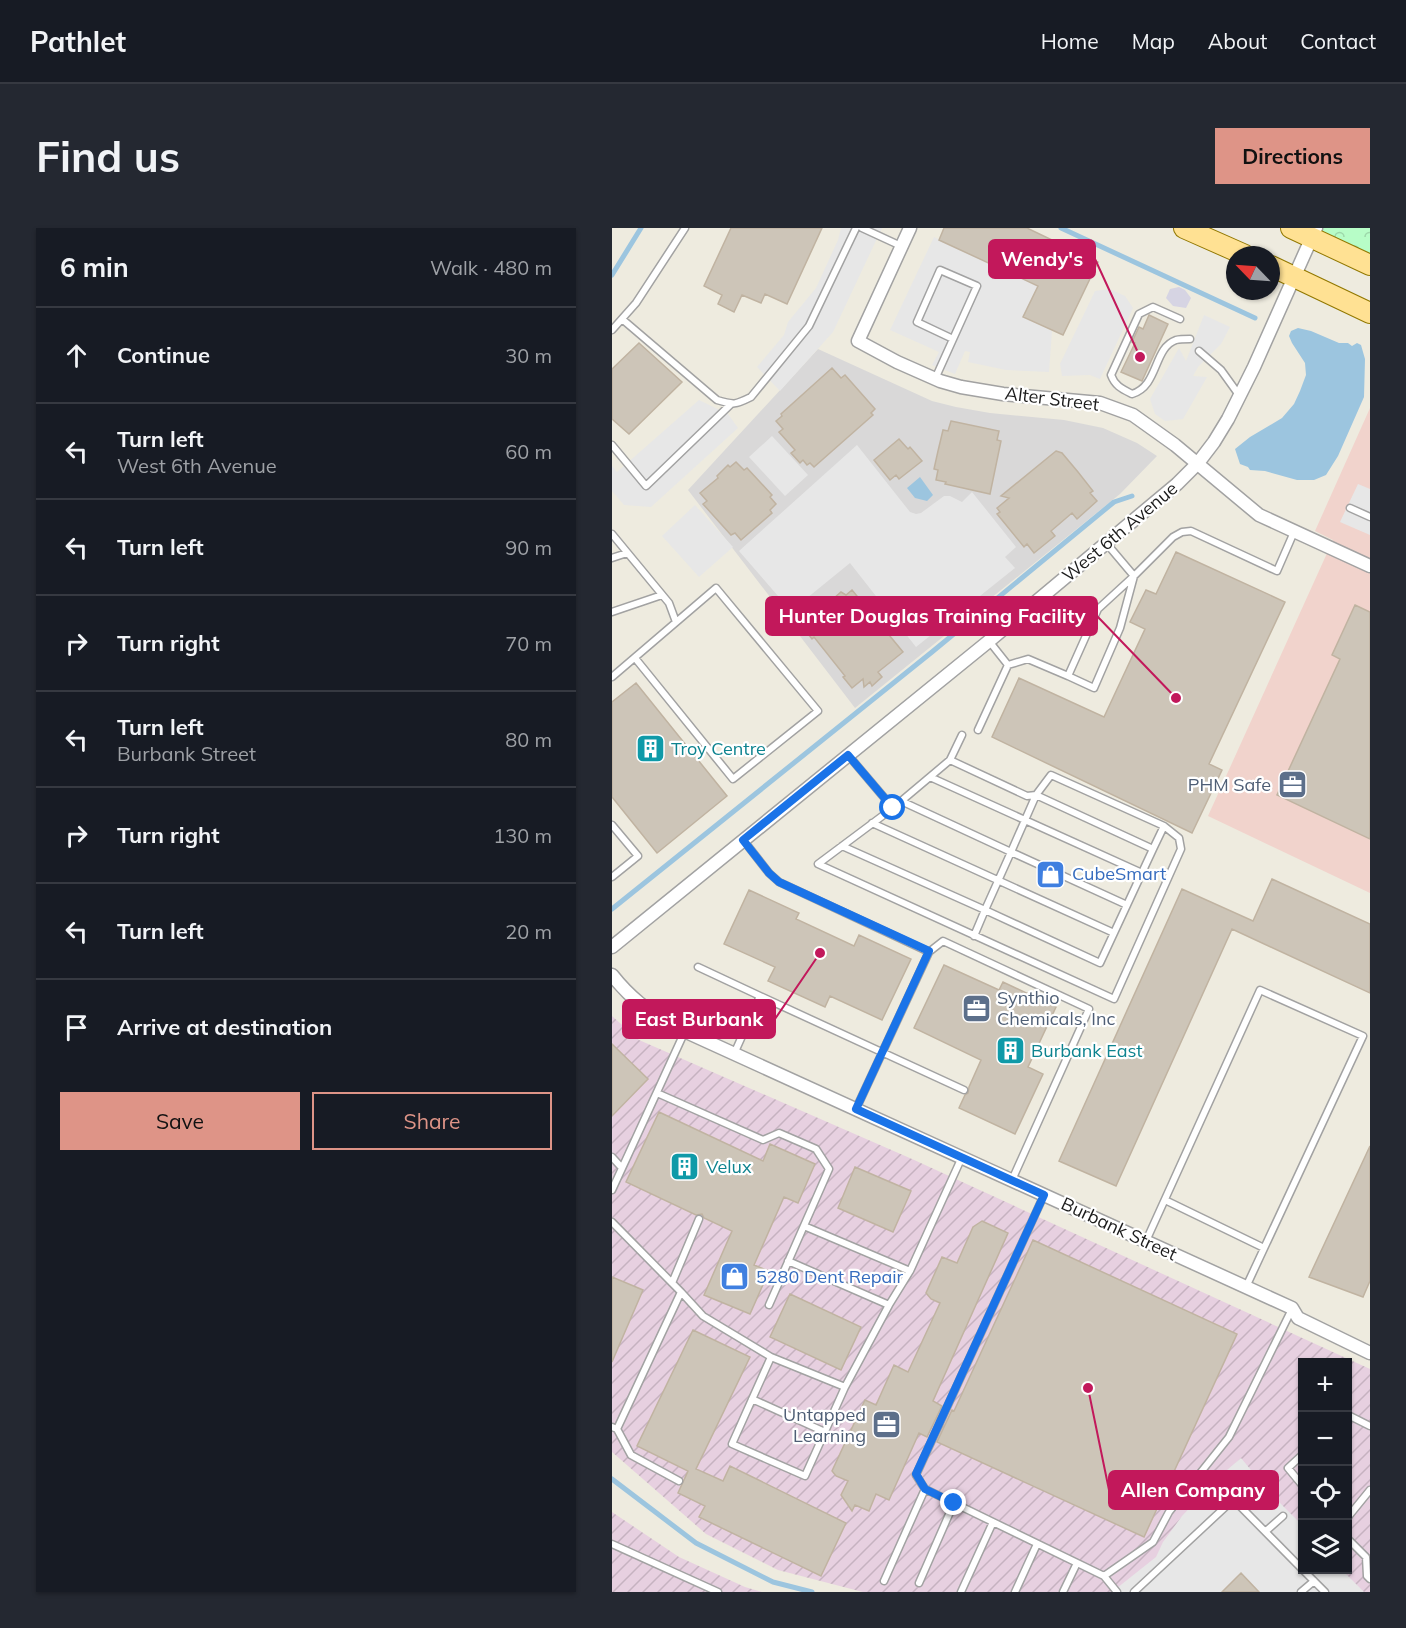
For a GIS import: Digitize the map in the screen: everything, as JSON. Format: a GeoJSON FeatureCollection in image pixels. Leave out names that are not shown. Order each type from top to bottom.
{"type":"FeatureCollection","features":[{"type":"Feature","properties":{"kind":"main road"},"geometry":{"type":"LineString","coordinates":[[1184,228],[1226,247]]}},
{"type":"Feature","properties":{"kind":"main road"},"geometry":{"type":"LineString","coordinates":[[1291,228],[1313,233],[1370,265]]}},
{"type":"Feature","properties":{"kind":"main road"},"geometry":{"type":"LineString","coordinates":[[1280,270],[1370,313]]}},
{"type":"Feature","properties":{"kind":"street","name":"Alter Street"},"geometry":{"type":"LineString","coordinates":[[910,228],[858,341],[935,379],[961,387],[1100,403],[1133,415],[1198,463],[1259,515],[1370,566]]}},
{"type":"Feature","properties":{"kind":"street","name":"West 6th Avenue"},"geometry":{"type":"LineString","coordinates":[[612,947],[1107,544],[1198,463],[1214,442],[1240,395],[1313,233]]}},
{"type":"Feature","properties":{"kind":"street","name":"Burbank Street"},"geometry":{"type":"LineString","coordinates":[[612,975],[642,1007],[671,1025],[1292,1308],[1298,1318],[1370,1353]]}},
{"type":"Feature","properties":{"kind":"lane"},"geometry":{"type":"LineString","coordinates":[[612,330],[636,303],[685,228]]}},
{"type":"Feature","properties":{"kind":"lane"},"geometry":{"type":"LineString","coordinates":[[622,319],[717,400],[731,404],[740,402],[751,397],[809,326],[856,228]]}},
{"type":"Feature","properties":{"kind":"lane"},"geometry":{"type":"LineString","coordinates":[[862,228],[902,246]]}},
{"type":"Feature","properties":{"kind":"lane"},"geometry":{"type":"LineString","coordinates":[[935,379],[977,286],[940,270],[917,322],[953,339]]}},
{"type":"Feature","properties":{"kind":"lane"},"geometry":{"type":"LineString","coordinates":[[1180,319],[1153,307],[1139,314],[1111,375],[1113,381],[1119,388],[1132,394],[1140,392],[1147,386],[1164,351],[1170,344],[1176,340],[1190,339]]}},
{"type":"Feature","properties":{"kind":"lane"},"geometry":{"type":"LineString","coordinates":[[1199,351],[1221,370],[1240,395]]}},
{"type":"Feature","properties":{"kind":"lane"},"geometry":{"type":"LineString","coordinates":[[612,446],[646,486],[731,404]]}},
{"type":"Feature","properties":{"kind":"lane"},"geometry":{"type":"LineString","coordinates":[[1350,508],[1370,517]]}},
{"type":"Feature","properties":{"kind":"lane"},"geometry":{"type":"LineString","coordinates":[[1068,676],[1098,609],[1173,537],[1182,532],[1191,531],[1277,571],[1294,531]]}},
{"type":"Feature","properties":{"kind":"lane"},"geometry":{"type":"LineString","coordinates":[[612,534],[669,603],[676,622]]}},
{"type":"Feature","properties":{"kind":"lane"},"geometry":{"type":"LineString","coordinates":[[1107,544],[1134,576]]}},
{"type":"Feature","properties":{"kind":"lane"},"geometry":{"type":"LineString","coordinates":[[612,558],[627,552]]}},
{"type":"Feature","properties":{"kind":"lane"},"geometry":{"type":"LineString","coordinates":[[978,730],[1008,665],[1029,659],[1094,688],[1120,628],[1134,576]]}},
{"type":"Feature","properties":{"kind":"lane"},"geometry":{"type":"LineString","coordinates":[[612,677],[716,588],[818,711],[733,779],[635,658]]}},
{"type":"Feature","properties":{"kind":"lane"},"geometry":{"type":"LineString","coordinates":[[612,612],[662,595]]}},
{"type":"Feature","properties":{"kind":"lane"},"geometry":{"type":"LineString","coordinates":[[989,640],[1008,665]]}},
{"type":"Feature","properties":{"kind":"lane"},"geometry":{"type":"LineString","coordinates":[[962,735],[950,760],[893,808],[818,864],[974,936],[1114,999],[1181,849],[1179,838],[1164,826],[1051,775],[1036,795],[974,936]]}},
{"type":"Feature","properties":{"kind":"lane"},"geometry":{"type":"LineString","coordinates":[[848,755],[893,808]]}},
{"type":"Feature","properties":{"kind":"lane"},"geometry":{"type":"LineString","coordinates":[[950,760],[1027,796],[1036,795],[1153,849]]}},
{"type":"Feature","properties":{"kind":"lane"},"geometry":{"type":"LineString","coordinates":[[930,777],[1142,873]]}},
{"type":"Feature","properties":{"kind":"lane"},"geometry":{"type":"LineString","coordinates":[[901,801],[1127,905]]}},
{"type":"Feature","properties":{"kind":"lane"},"geometry":{"type":"LineString","coordinates":[[872,823],[1114,933]]}},
{"type":"Feature","properties":{"kind":"lane"},"geometry":{"type":"LineString","coordinates":[[612,825],[638,856],[612,877]]}},
{"type":"Feature","properties":{"kind":"lane"},"geometry":{"type":"LineString","coordinates":[[842,846],[1100,963],[1164,826]]}},
{"type":"Feature","properties":{"kind":"lane"},"geometry":{"type":"LineString","coordinates":[[743,840],[779,882],[929,951]]}},
{"type":"Feature","properties":{"kind":"lane"},"geometry":{"type":"LineString","coordinates":[[856,1109],[929,951],[943,941],[1089,1009],[1012,1180]]}},
{"type":"Feature","properties":{"kind":"lane"},"geometry":{"type":"LineString","coordinates":[[698,967],[964,1090]]}},
{"type":"Feature","properties":{"kind":"lane"},"geometry":{"type":"LineString","coordinates":[[1146,1242],[1260,990],[1363,1036],[1246,1287]]}},
{"type":"Feature","properties":{"kind":"lane"},"geometry":{"type":"LineString","coordinates":[[734,1053],[760,996]]}},
{"type":"Feature","properties":{"kind":"lane"},"geometry":{"type":"LineString","coordinates":[[612,1190],[685,1031]]}},
{"type":"Feature","properties":{"kind":"lane"},"geometry":{"type":"LineString","coordinates":[[657,1093],[763,1140],[779,1133],[816,1149],[829,1169],[769,1305]]}},
{"type":"Feature","properties":{"kind":"lane"},"geometry":{"type":"LineString","coordinates":[[612,1157],[622,1168]]}},
{"type":"Feature","properties":{"kind":"lane"},"geometry":{"type":"LineString","coordinates":[[771,1357],[732,1444],[805,1476],[845,1387],[909,1271],[962,1157]]}},
{"type":"Feature","properties":{"kind":"lane"},"geometry":{"type":"LineString","coordinates":[[1044,1195],[916,1474],[925,1489],[1104,1576],[1117,1592]]}},
{"type":"Feature","properties":{"kind":"lane"},"geometry":{"type":"LineString","coordinates":[[1165,1200],[1264,1248]]}},
{"type":"Feature","properties":{"kind":"lane"},"geometry":{"type":"LineString","coordinates":[[672,1283],[699,1219]]}},
{"type":"Feature","properties":{"kind":"lane"},"geometry":{"type":"LineString","coordinates":[[612,1222],[703,1316],[771,1357],[845,1387]]}},
{"type":"Feature","properties":{"kind":"lane"},"geometry":{"type":"LineString","coordinates":[[804,1226],[909,1271]]}},
{"type":"Feature","properties":{"kind":"lane"},"geometry":{"type":"LineString","coordinates":[[788,1261],[889,1305]]}},
{"type":"Feature","properties":{"kind":"lane"},"geometry":{"type":"LineString","coordinates":[[679,1481],[631,1455],[614,1428],[681,1292]]}},
{"type":"Feature","properties":{"kind":"lane"},"geometry":{"type":"LineString","coordinates":[[1104,1576],[1153,1542],[1169,1512],[1229,1437],[1292,1308]]}},
{"type":"Feature","properties":{"kind":"lane"},"geometry":{"type":"LineString","coordinates":[[752,1399],[825,1432]]}},
{"type":"Feature","properties":{"kind":"lane"},"geometry":{"type":"LineString","coordinates":[[1352,1417],[1370,1426]]}},
{"type":"Feature","properties":{"kind":"lane"},"geometry":{"type":"LineString","coordinates":[[1298,1459],[1288,1468],[1298,1480]]}},
{"type":"Feature","properties":{"kind":"lane"},"geometry":{"type":"LineString","coordinates":[[1134,1592],[1251,1483]]}},
{"type":"Feature","properties":{"kind":"lane"},"geometry":{"type":"LineString","coordinates":[[884,1581],[925,1489]]}},
{"type":"Feature","properties":{"kind":"lane"},"geometry":{"type":"LineString","coordinates":[[1352,1511],[1370,1490]]}},
{"type":"Feature","properties":{"kind":"lane"},"geometry":{"type":"LineString","coordinates":[[1234,1500],[1298,1563]]}},
{"type":"Feature","properties":{"kind":"lane"},"geometry":{"type":"LineString","coordinates":[[919,1583],[954,1503]]}},
{"type":"Feature","properties":{"kind":"lane"},"geometry":{"type":"LineString","coordinates":[[1266,1531],[1283,1516]]}},
{"type":"Feature","properties":{"kind":"lane"},"geometry":{"type":"LineString","coordinates":[[961,1592],[993,1522]]}},
{"type":"Feature","properties":{"kind":"lane"},"geometry":{"type":"LineString","coordinates":[[1352,1543],[1368,1555],[1367,1576],[1370,1579]]}},
{"type":"Feature","properties":{"kind":"lane"},"geometry":{"type":"LineString","coordinates":[[612,1544],[718,1592]]}},
{"type":"Feature","properties":{"kind":"lane"},"geometry":{"type":"LineString","coordinates":[[1015,1592],[1037,1544]]}},
{"type":"Feature","properties":{"kind":"lane"},"geometry":{"type":"LineString","coordinates":[[1063,1592],[1077,1563]]}},
{"type":"Feature","properties":{"kind":"lane"},"geometry":{"type":"LineString","coordinates":[[1308,1574],[1325,1592]]}},
{"type":"Feature","properties":{"kind":"lane"},"geometry":{"type":"LineString","coordinates":[[1301,1592],[1314,1581]]}},
{"type":"Feature","properties":{"kind":"shaded area"},"geometry":{"type":"Polygon","coordinates":[[[841,228],[882,228],[833,332],[780,391],[757,367],[784,335],[788,322],[816,288],[838,240],[841,228]]]}},
{"type":"Feature","properties":{"kind":"shaded area"},"geometry":{"type":"Polygon","coordinates":[[[934,237],[1038,286],[1023,317],[1052,331],[1049,372],[1006,370],[968,362],[970,352],[965,351],[955,374],[932,365],[939,352],[890,330],[934,237]]]}},
{"type":"Feature","properties":{"kind":"shaded area"},"geometry":{"type":"Polygon","coordinates":[[[1179,287],[1185,290],[1191,298],[1186,308],[1173,306],[1166,298],[1170,289],[1179,287]]]}},
{"type":"Feature","properties":{"kind":"shaded area"},"geometry":{"type":"Polygon","coordinates":[[[1110,289],[1125,296],[1133,308],[1100,379],[1090,375],[1062,376],[1060,364],[1095,291],[1110,289]]]}},
{"type":"Feature","properties":{"kind":"shaded area"},"geometry":{"type":"Polygon","coordinates":[[[1204,315],[1230,327],[1221,344],[1198,367],[1193,376],[1207,377],[1183,419],[1165,421],[1155,414],[1150,399],[1179,348],[1186,361],[1204,315]]]}},
{"type":"Feature","properties":{"kind":"shaded area"},"geometry":{"type":"Polygon","coordinates":[[[818,349],[932,401],[990,413],[1064,420],[1103,428],[1137,443],[1157,456],[1120,494],[855,708],[688,490],[818,349]]]}},
{"type":"Feature","properties":{"kind":"shaded area"},"geometry":{"type":"Polygon","coordinates":[[[699,400],[728,414],[738,428],[651,507],[624,505],[612,491],[612,466],[617,472],[699,400]]]}},
{"type":"Feature","properties":{"kind":"shaded area"},"geometry":{"type":"Polygon","coordinates":[[[1370,408],[1370,893],[1208,816],[1333,540],[1315,531],[1370,408]]]}},
{"type":"Feature","properties":{"kind":"shaded area"},"geometry":{"type":"Polygon","coordinates":[[[772,436],[808,475],[785,496],[749,457],[772,436]]]}},
{"type":"Feature","properties":{"kind":"shaded area"},"geometry":{"type":"Polygon","coordinates":[[[857,445],[910,512],[921,513],[944,496],[950,496],[962,502],[972,492],[1016,547],[1005,557],[1015,568],[916,647],[850,563],[791,611],[739,551],[857,445]]]}},
{"type":"Feature","properties":{"kind":"shaded area"},"geometry":{"type":"Polygon","coordinates":[[[1358,484],[1370,489],[1370,535],[1340,522],[1358,484]]]}},
{"type":"Feature","properties":{"kind":"shaded area"},"geometry":{"type":"Polygon","coordinates":[[[695,505],[733,547],[699,577],[662,536],[695,505]]]}},
{"type":"Feature","properties":{"kind":"shaded area"},"geometry":{"type":"Polygon","coordinates":[[[612,1016],[639,1040],[912,1159],[1346,1358],[1298,1358],[1298,1574],[1352,1574],[1352,1361],[1370,1369],[1370,1592],[863,1592],[778,1570],[706,1534],[612,1452],[612,1016]]]}},
{"type":"Feature","properties":{"kind":"shaded area"},"geometry":{"type":"Polygon","coordinates":[[[1241,1458],[1270,1493],[1298,1521],[1298,1574],[1346,1574],[1364,1592],[1259,1592],[1241,1573],[1222,1592],[1112,1592],[1156,1557],[1163,1542],[1182,1516],[1220,1476],[1241,1458]]]}},
{"type":"Feature","properties":{"kind":"shaded area"},"geometry":{"type":"Polygon","coordinates":[[[612,1512],[679,1557],[745,1587],[762,1592],[612,1592],[612,1512]]]}},
{"type":"Feature","properties":{"kind":"green space"},"geometry":{"type":"Polygon","coordinates":[[[1316,228],[1370,228],[1370,265],[1316,228]]]}},
{"type":"Feature","properties":{"kind":"water"},"geometry":{"type":"Polygon","coordinates":[[[1298,328],[1339,343],[1348,343],[1352,346],[1357,343],[1361,345],[1365,359],[1364,397],[1338,456],[1326,475],[1314,480],[1297,480],[1265,471],[1250,470],[1240,464],[1235,449],[1282,418],[1294,404],[1306,375],[1305,363],[1289,336],[1291,331],[1298,328]]]}},
{"type":"Feature","properties":{"kind":"water"},"geometry":{"type":"Polygon","coordinates":[[[920,477],[933,495],[927,501],[915,498],[907,488],[920,477]]]}},
{"type":"Feature","properties":{"kind":"building"},"geometry":{"type":"Polygon","coordinates":[[[731,228],[822,228],[787,304],[765,294],[761,303],[742,295],[734,312],[718,304],[722,295],[704,286],[731,228]]]}},
{"type":"Feature","properties":{"kind":"building"},"geometry":{"type":"Polygon","coordinates":[[[944,228],[1027,228],[1098,262],[1063,335],[1023,317],[1038,286],[939,240],[944,228]]]}},
{"type":"Feature","properties":{"kind":"building"},"geometry":{"type":"Polygon","coordinates":[[[1149,315],[1168,324],[1142,381],[1121,372],[1135,343],[1132,342],[1139,327],[1143,329],[1149,315]]]}},
{"type":"Feature","properties":{"kind":"building"},"geometry":{"type":"Polygon","coordinates":[[[639,343],[682,382],[629,434],[612,419],[612,369],[639,343]]]}},
{"type":"Feature","properties":{"kind":"building"},"geometry":{"type":"Polygon","coordinates":[[[832,368],[841,378],[845,375],[875,409],[871,413],[873,415],[814,467],[810,463],[807,465],[803,460],[800,463],[791,453],[795,450],[779,432],[783,429],[776,421],[832,368]]]}},
{"type":"Feature","properties":{"kind":"building"},"geometry":{"type":"Polygon","coordinates":[[[951,421],[999,431],[997,440],[1001,441],[990,494],[936,480],[938,470],[934,469],[943,430],[948,431],[951,421]]]}},
{"type":"Feature","properties":{"kind":"building"},"geometry":{"type":"Polygon","coordinates":[[[899,439],[908,449],[910,447],[922,461],[899,479],[896,475],[890,480],[874,460],[899,439]]]}},
{"type":"Feature","properties":{"kind":"building"},"geometry":{"type":"Polygon","coordinates":[[[1056,451],[1062,453],[1078,472],[1093,491],[1090,493],[1097,501],[1077,519],[1072,513],[1051,531],[1055,536],[1034,553],[1027,544],[1024,547],[997,514],[1000,512],[997,508],[1009,498],[1001,496],[1056,451]]]}},
{"type":"Feature","properties":{"kind":"building"},"geometry":{"type":"Polygon","coordinates":[[[736,462],[744,470],[747,468],[772,495],[770,497],[776,504],[770,510],[772,513],[741,540],[735,533],[731,535],[703,504],[707,501],[700,493],[718,478],[717,476],[728,465],[730,467],[736,462]]]}},
{"type":"Feature","properties":{"kind":"building"},"geometry":{"type":"Polygon","coordinates":[[[1176,552],[1285,602],[1209,764],[1222,770],[1192,833],[992,737],[1019,678],[1104,717],[1145,629],[1130,622],[1146,590],[1156,594],[1176,552]]]}},
{"type":"Feature","properties":{"kind":"building"},"geometry":{"type":"Polygon","coordinates":[[[852,590],[903,652],[878,672],[882,677],[872,686],[870,682],[864,687],[863,679],[852,688],[814,637],[812,639],[804,629],[807,626],[803,621],[812,612],[811,610],[820,603],[824,607],[841,592],[846,595],[852,590]]]}},
{"type":"Feature","properties":{"kind":"building"},"geometry":{"type":"Polygon","coordinates":[[[1355,605],[1370,612],[1370,839],[1277,795],[1340,659],[1332,655],[1355,605]]]}},
{"type":"Feature","properties":{"kind":"building","name":"Troy Centre"},"geometry":{"type":"Polygon","coordinates":[[[636,683],[727,796],[657,853],[612,797],[612,702],[636,683]]]}},
{"type":"Feature","properties":{"kind":"building"},"geometry":{"type":"Polygon","coordinates":[[[1272,879],[1370,924],[1370,993],[1232,929],[1116,1186],[1059,1161],[1182,889],[1253,921],[1272,879]]]}},
{"type":"Feature","properties":{"kind":"building"},"geometry":{"type":"Polygon","coordinates":[[[749,890],[799,913],[796,919],[854,946],[859,935],[911,959],[882,1020],[830,996],[825,1007],[768,981],[775,967],[724,944],[749,890]]]}},
{"type":"Feature","properties":{"kind":"building","name":"Burbank East"},"geometry":{"type":"Polygon","coordinates":[[[944,965],[999,990],[1003,982],[1056,1007],[1028,1067],[1043,1074],[1015,1134],[959,1108],[968,1093],[981,1060],[914,1028],[944,965]]]}},
{"type":"Feature","properties":{"kind":"building"},"geometry":{"type":"Polygon","coordinates":[[[612,1044],[648,1079],[612,1116],[612,1044]]]}},
{"type":"Feature","properties":{"kind":"building"},"geometry":{"type":"Polygon","coordinates":[[[659,1112],[763,1161],[770,1144],[815,1164],[798,1203],[784,1197],[754,1265],[769,1271],[750,1314],[704,1295],[732,1231],[704,1218],[702,1214],[696,1215],[626,1182],[659,1112]]]}},
{"type":"Feature","properties":{"kind":"building"},"geometry":{"type":"Polygon","coordinates":[[[1370,1146],[1370,1281],[1363,1297],[1309,1277],[1370,1146]]]}},
{"type":"Feature","properties":{"kind":"building"},"geometry":{"type":"Polygon","coordinates":[[[855,1167],[911,1191],[893,1232],[838,1208],[855,1167]]]}},
{"type":"Feature","properties":{"kind":"building"},"geometry":{"type":"Polygon","coordinates":[[[982,1221],[1008,1233],[933,1401],[942,1406],[927,1437],[919,1433],[889,1500],[876,1494],[869,1511],[855,1505],[852,1511],[841,1495],[848,1481],[836,1476],[832,1471],[865,1400],[876,1405],[894,1365],[908,1372],[940,1303],[931,1299],[926,1293],[942,1257],[957,1263],[973,1227],[982,1221]]]}},
{"type":"Feature","properties":{"kind":"building"},"geometry":{"type":"Polygon","coordinates":[[[1033,1240],[1237,1334],[1144,1537],[937,1442],[952,1410],[954,1411],[1033,1240]]]}},
{"type":"Feature","properties":{"kind":"building"},"geometry":{"type":"Polygon","coordinates":[[[612,1277],[643,1290],[612,1362],[612,1277]]]}},
{"type":"Feature","properties":{"kind":"building"},"geometry":{"type":"Polygon","coordinates":[[[790,1294],[861,1327],[841,1370],[770,1337],[790,1294]]]}},
{"type":"Feature","properties":{"kind":"building"},"geometry":{"type":"Polygon","coordinates":[[[693,1330],[750,1357],[696,1469],[723,1481],[730,1466],[846,1523],[821,1576],[699,1517],[705,1506],[678,1493],[688,1471],[637,1446],[693,1330]]]}},
{"type":"Feature","properties":{"kind":"building"},"geometry":{"type":"Polygon","coordinates":[[[1241,1573],[1259,1592],[1222,1592],[1241,1573]]]}},
{"type":"Feature","properties":{"kind":"waterway"},"geometry":{"type":"LineString","coordinates":[[612,275],[641,228]]}},
{"type":"Feature","properties":{"kind":"waterway"},"geometry":{"type":"LineString","coordinates":[[1061,228],[1255,318]]}},
{"type":"Feature","properties":{"kind":"waterway"},"geometry":{"type":"LineString","coordinates":[[612,909],[932,652],[1114,502],[1132,496]]}},
{"type":"Feature","properties":{"kind":"waterway"},"geometry":{"type":"LineString","coordinates":[[612,1479],[696,1543],[773,1582],[812,1592]]}},
{"type":"Feature","properties":{"kind":"place","name":"Wendy's"},"geometry":{"type":"Point","coordinates":[1140,357]}},
{"type":"Feature","properties":{"kind":"place","name":"Hunter Douglas Training Facility"},"geometry":{"type":"Point","coordinates":[1176,698]}},
{"type":"Feature","properties":{"kind":"place","name":"Troy Centre"},"geometry":{"type":"Point","coordinates":[650,749]}},
{"type":"Feature","properties":{"kind":"place","name":"PHM Safe"},"geometry":{"type":"Point","coordinates":[1292,785]}},
{"type":"Feature","properties":{"kind":"place","name":"CubeSmart"},"geometry":{"type":"Point","coordinates":[1051,874]}},
{"type":"Feature","properties":{"kind":"place","name":"East Burbank"},"geometry":{"type":"Point","coordinates":[820,953]}},
{"type":"Feature","properties":{"kind":"place","name":"Synthio Chemicals, Inc"},"geometry":{"type":"Point","coordinates":[976,1008]}},
{"type":"Feature","properties":{"kind":"place","name":"Burbank East"},"geometry":{"type":"Point","coordinates":[1010,1051]}},
{"type":"Feature","properties":{"kind":"place","name":"Velux"},"geometry":{"type":"Point","coordinates":[685,1167]}},
{"type":"Feature","properties":{"kind":"place","name":"5280 Dent Repair"},"geometry":{"type":"Point","coordinates":[735,1277]}},
{"type":"Feature","properties":{"kind":"place","name":"Allen Company"},"geometry":{"type":"Point","coordinates":[1088,1388]}},
{"type":"Feature","properties":{"kind":"place","name":"Untapped Learning"},"geometry":{"type":"Point","coordinates":[887,1425]}},
{"type":"Feature","properties":{"kind":"route"},"geometry":{"type":"LineString","coordinates":[[893,808],[848,755],[743,840],[779,882],[929,951],[856,1109],[1044,1195],[916,1474],[925,1489],[954,1503]]}}]}
